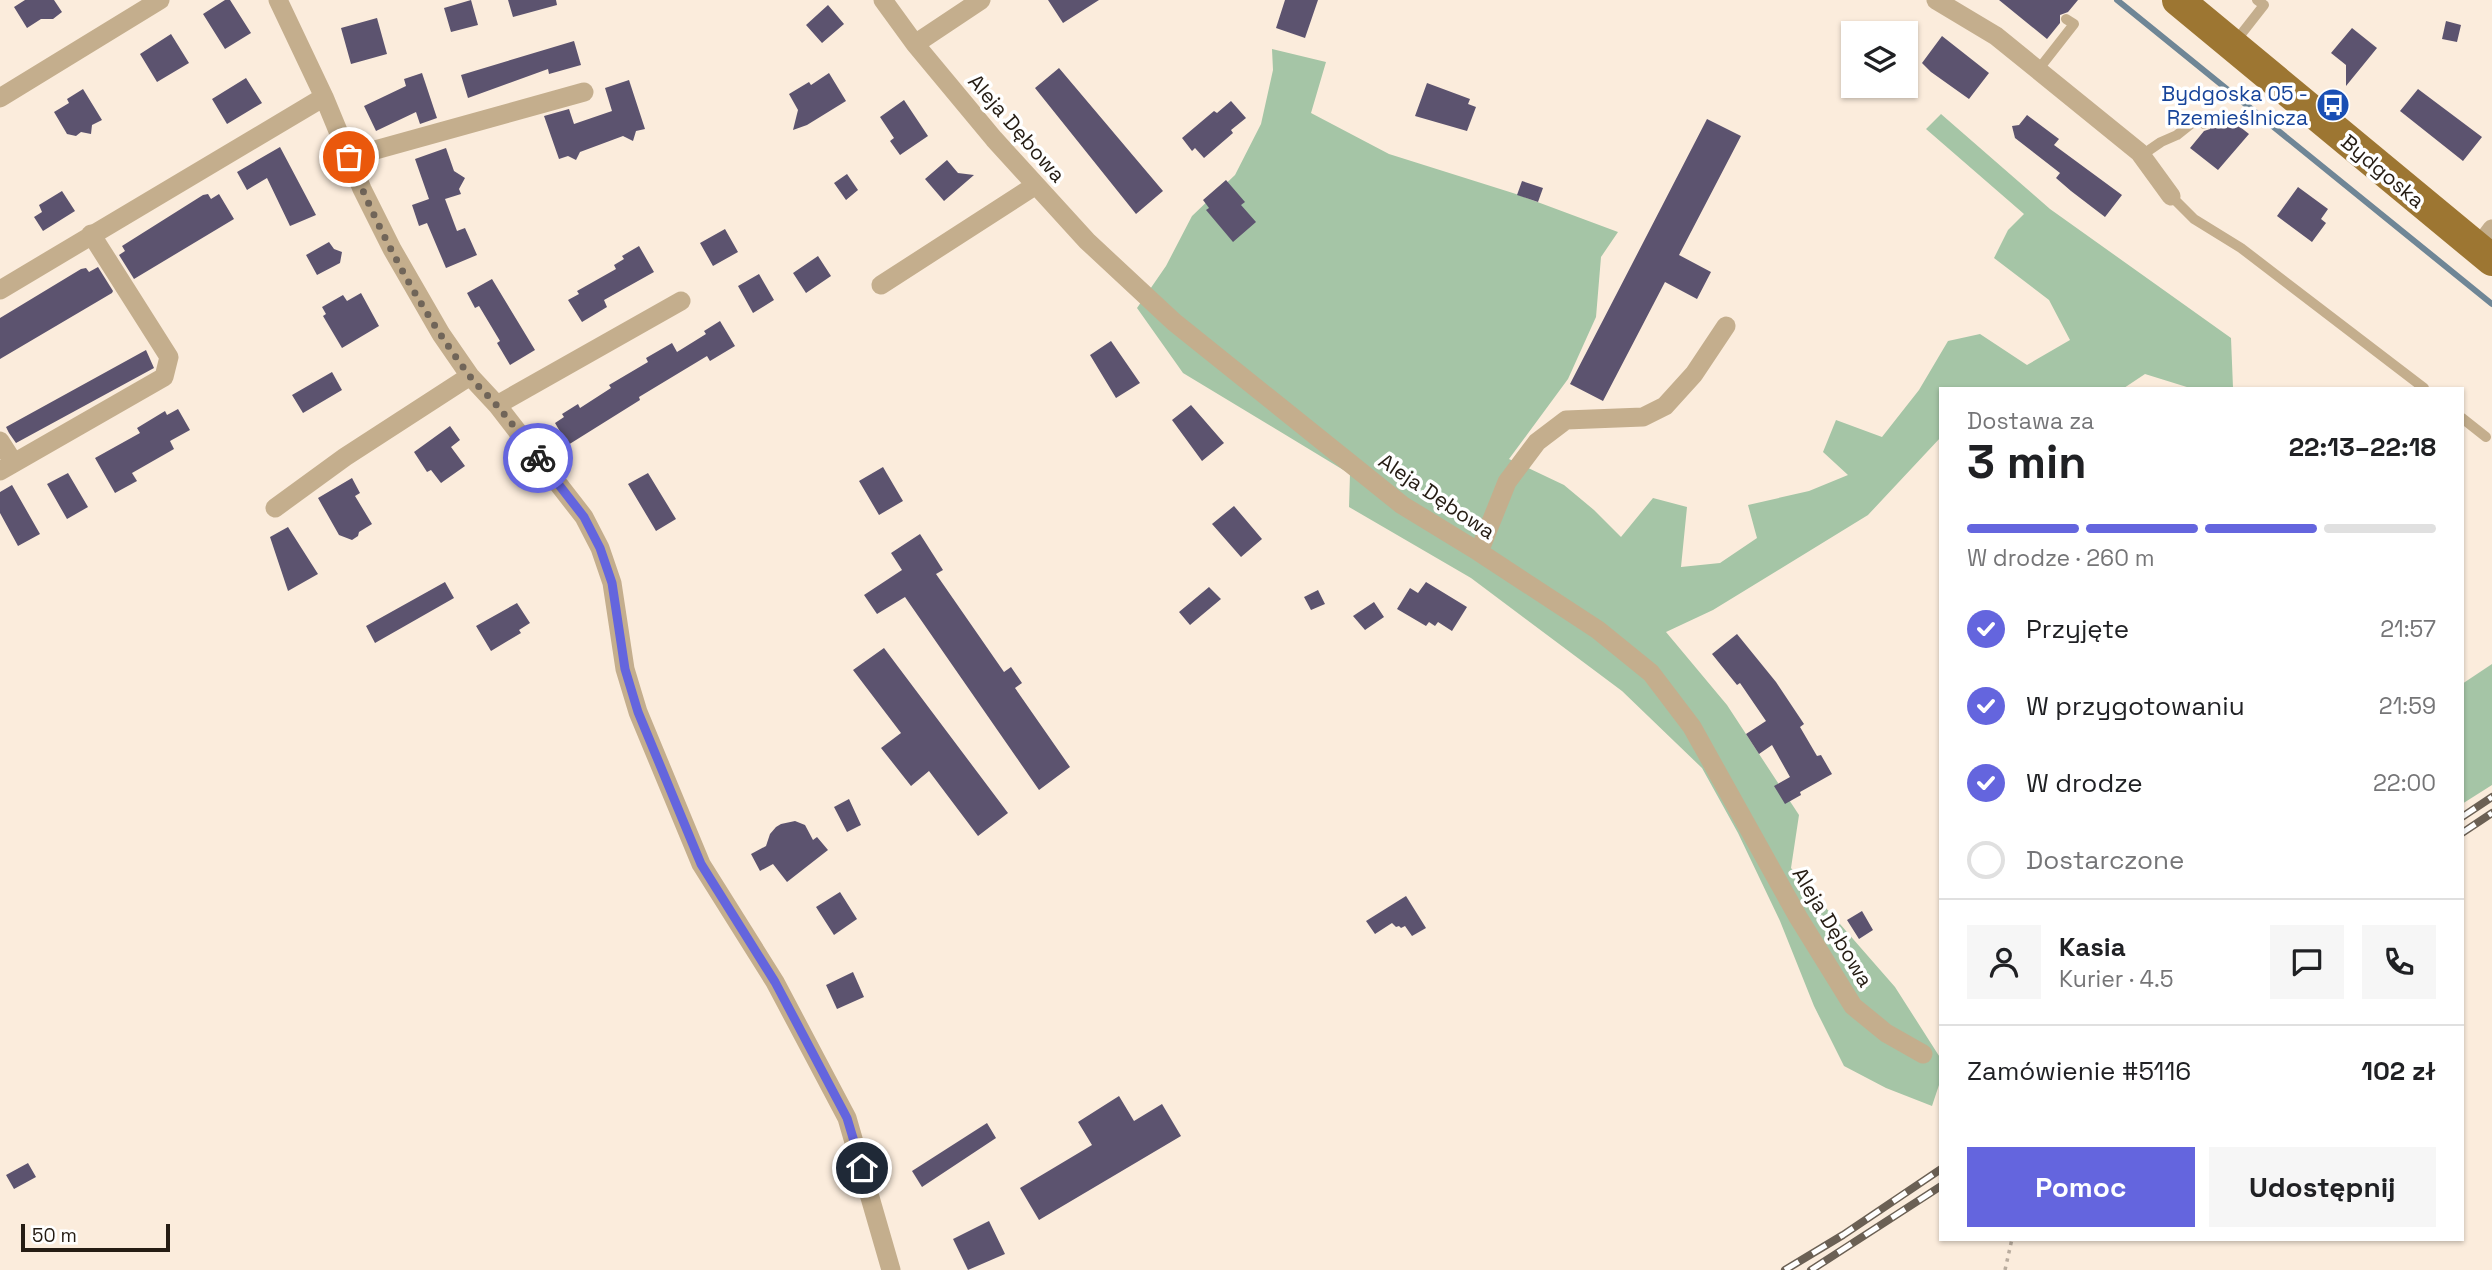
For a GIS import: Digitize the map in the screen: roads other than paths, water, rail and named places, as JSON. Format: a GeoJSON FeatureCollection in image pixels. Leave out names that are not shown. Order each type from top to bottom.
{"type":"FeatureCollection","features":[{"type":"Feature","properties":{"kind":"main road","name":"Bydgoska"},"geometry":{"type":"LineString","coordinates":[[2178,0],[2487,246]]}},
{"type":"Feature","properties":{"kind":"street"},"geometry":{"type":"LineString","coordinates":[[0,98],[160,0]]}},
{"type":"Feature","properties":{"kind":"street"},"geometry":{"type":"LineString","coordinates":[[278,0],[324,97],[362,188],[392,249],[441,334],[470,376],[497,405],[584,517],[600,548],[612,583],[625,669],[638,712],[701,864],[775,982],[847,1118],[891,1270]]}},
{"type":"Feature","properties":{"kind":"street","name":"Aleja Dębowa"},"geometry":{"type":"LineString","coordinates":[[883,0],[915,44],[1087,241],[1195,340],[1402,505],[1598,630],[1651,673],[1692,727],[1798,917],[1853,1006],[1886,1033],[1923,1054]]}},
{"type":"Feature","properties":{"kind":"street"},"geometry":{"type":"LineString","coordinates":[[915,44],[981,0]]}},
{"type":"Feature","properties":{"kind":"street"},"geometry":{"type":"LineString","coordinates":[[1936,0],[1996,36],[2142,155],[2171,196]]}},
{"type":"Feature","properties":{"kind":"street"},"geometry":{"type":"LineString","coordinates":[[349,157],[584,92]]}},
{"type":"Feature","properties":{"kind":"street"},"geometry":{"type":"LineString","coordinates":[[0,290],[324,97]]}},
{"type":"Feature","properties":{"kind":"street"},"geometry":{"type":"LineString","coordinates":[[881,285],[1036,185]]}},
{"type":"Feature","properties":{"kind":"street"},"geometry":{"type":"LineString","coordinates":[[0,441],[7,467],[164,377],[169,357],[91,234]]}},
{"type":"Feature","properties":{"kind":"street"},"geometry":{"type":"LineString","coordinates":[[497,405],[681,301]]}},
{"type":"Feature","properties":{"kind":"street"},"geometry":{"type":"LineString","coordinates":[[1479,552],[1507,482],[1537,442],[1566,420],[1643,417],[1665,406],[1694,374],[1726,326]]}},
{"type":"Feature","properties":{"kind":"street"},"geometry":{"type":"LineString","coordinates":[[275,508],[345,457],[470,376]]}},
{"type":"Feature","properties":{"kind":"lane"},"geometry":{"type":"LineString","coordinates":[[2233,45],[2263,2]]}},
{"type":"Feature","properties":{"kind":"lane"},"geometry":{"type":"LineString","coordinates":[[2038,70],[2074,24],[2066,19]]}},
{"type":"Feature","properties":{"kind":"lane"},"geometry":{"type":"LineString","coordinates":[[2142,155],[2177,135],[2197,119],[2204,124]]}},
{"type":"Feature","properties":{"kind":"lane"},"geometry":{"type":"LineString","coordinates":[[2171,196],[2194,219],[2241,248],[2423,387]]}},
{"type":"Feature","properties":{"kind":"lane"},"geometry":{"type":"LineString","coordinates":[[2464,420],[2486,437]]}},
{"type":"Feature","properties":{"kind":"waterway"},"geometry":{"type":"LineString","coordinates":[[2117,0],[2492,304]]}},
{"type":"Feature","properties":{"kind":"railway"},"geometry":{"type":"LineString","coordinates":[[2464,816],[2492,797]]}},
{"type":"Feature","properties":{"kind":"railway"},"geometry":{"type":"LineString","coordinates":[[2464,832],[2492,813]]}},
{"type":"Feature","properties":{"kind":"railway"},"geometry":{"type":"LineString","coordinates":[[1785,1270],[1843,1235],[1939,1170]]}},
{"type":"Feature","properties":{"kind":"railway"},"geometry":{"type":"LineString","coordinates":[[1811,1270],[1939,1187]]}},
{"type":"Feature","properties":{"kind":"place","name":"Bydgoska 05 - Rzemieślnicza"},"geometry":{"type":"Point","coordinates":[2333,105]}}]}
